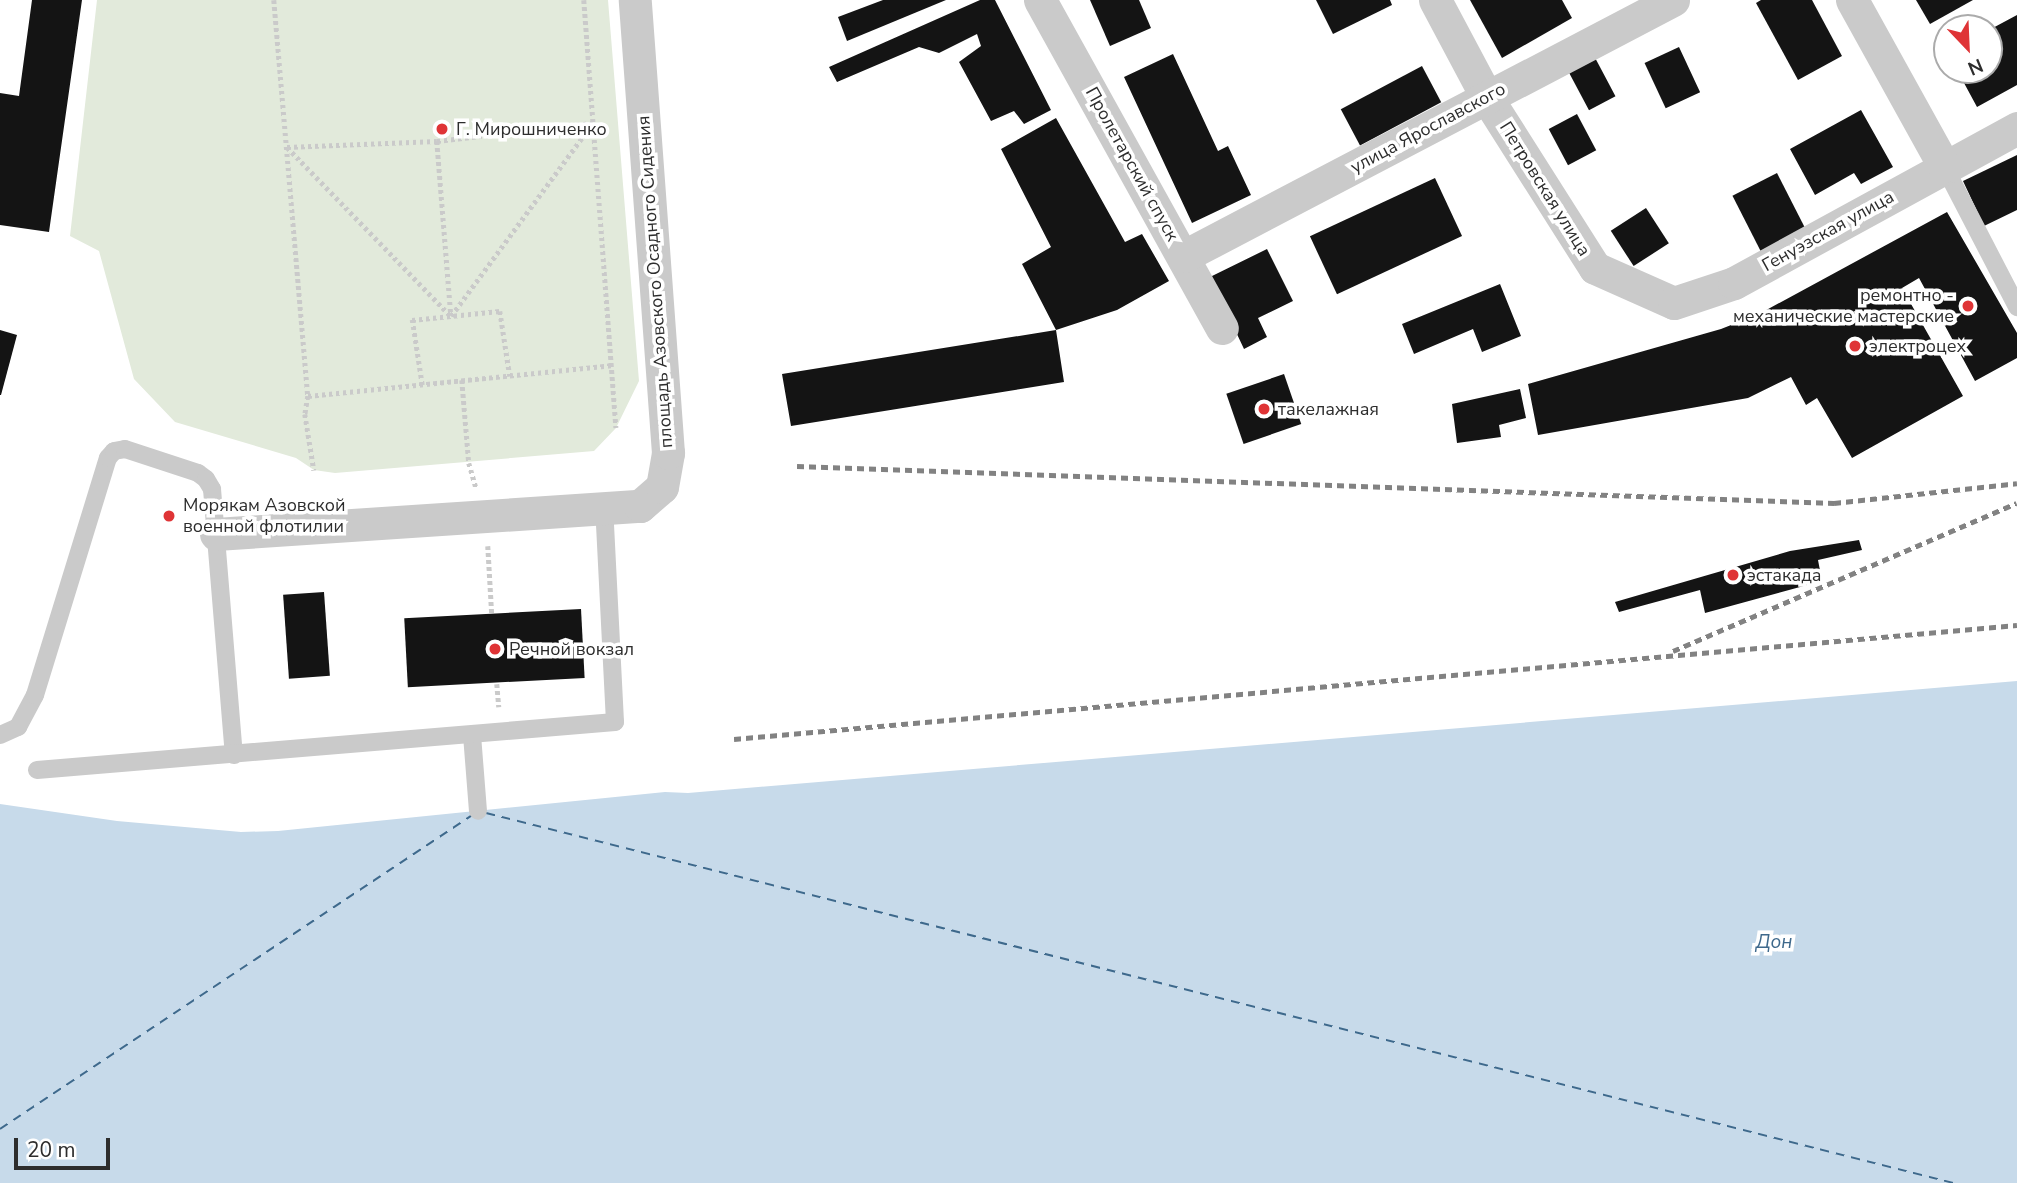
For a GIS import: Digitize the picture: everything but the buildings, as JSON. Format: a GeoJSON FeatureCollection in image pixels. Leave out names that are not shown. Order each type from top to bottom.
{"type":"FeatureCollection","features":[{"type":"Feature","properties":{"kind":"street","name":"площадь Азовского Осадного Сидения"},"geometry":{"type":"LineString","coordinates":[[216,534],[640,506],[662,488],[668,453],[635,0]]}},
{"type":"Feature","properties":{"kind":"street","name":"Пролетарский спуск"},"geometry":{"type":"LineString","coordinates":[[1040,0],[1222,328]]}},
{"type":"Feature","properties":{"kind":"street","name":"Петровская улица"},"geometry":{"type":"LineString","coordinates":[[1435,0],[1487,98],[1595,268]]}},
{"type":"Feature","properties":{"kind":"street","name":"улица Ярославского"},"geometry":{"type":"LineString","coordinates":[[1184,256],[1673,0]]}},
{"type":"Feature","properties":{"kind":"street"},"geometry":{"type":"LineString","coordinates":[[1852,0],[1944,166]]}},
{"type":"Feature","properties":{"kind":"street","name":"Генуэзская улица"},"geometry":{"type":"LineString","coordinates":[[1595,268],[1674,303],[1734,283],[2017,128]]}},
{"type":"Feature","properties":{"kind":"lane"},"geometry":{"type":"LineString","coordinates":[[1944,166],[2017,307]]}},
{"type":"Feature","properties":{"kind":"lane"},"geometry":{"type":"LineString","coordinates":[[0,735],[18,727],[35,695],[108,458],[114,451],[125,449],[198,473],[212,489],[234,755]]}},
{"type":"Feature","properties":{"kind":"lane"},"geometry":{"type":"LineString","coordinates":[[37,770],[615,722],[604,508]]}},
{"type":"Feature","properties":{"kind":"lane"},"geometry":{"type":"LineString","coordinates":[[472,735],[478,811]]}},
{"type":"Feature","properties":{"kind":"path"},"geometry":{"type":"LineString","coordinates":[[274,0],[308,396],[306,414],[314,470]]}},
{"type":"Feature","properties":{"kind":"path"},"geometry":{"type":"LineString","coordinates":[[584,0],[616,428]]}},
{"type":"Feature","properties":{"kind":"path"},"geometry":{"type":"LineString","coordinates":[[287,148],[437,141],[593,123]]}},
{"type":"Feature","properties":{"kind":"path"},"geometry":{"type":"LineString","coordinates":[[451,316],[593,123]]}},
{"type":"Feature","properties":{"kind":"path"},"geometry":{"type":"LineString","coordinates":[[437,141],[451,316]]}},
{"type":"Feature","properties":{"kind":"path"},"geometry":{"type":"LineString","coordinates":[[287,148],[451,316]]}},
{"type":"Feature","properties":{"kind":"path"},"geometry":{"type":"LineString","coordinates":[[422,385],[412,320],[500,311],[510,376]]}},
{"type":"Feature","properties":{"kind":"path"},"geometry":{"type":"LineString","coordinates":[[308,396],[611,365]]}},
{"type":"Feature","properties":{"kind":"path"},"geometry":{"type":"LineString","coordinates":[[462,380],[469,463]]}},
{"type":"Feature","properties":{"kind":"green space"},"geometry":{"type":"Polygon","coordinates":[[[97,0],[608,0],[639,381],[616,428],[594,451],[335,473],[314,470],[296,458],[175,422],[134,379],[99,251],[70,236],[97,0]]]}},
{"type":"Feature","properties":{"kind":"water","name":"Дон"},"geometry":{"type":"Polygon","coordinates":[[[2017,681],[2017,1183],[0,1183],[0,804],[117,821],[241,832],[278,831],[665,792],[688,793],[2017,681]]]}},
{"type":"Feature","properties":{"kind":"ferry route"},"geometry":{"type":"LineString","coordinates":[[486,813],[1954,1183]]}},
{"type":"Feature","properties":{"kind":"ferry route"},"geometry":{"type":"LineString","coordinates":[[0,1129],[471,816]]}},
{"type":"Feature","properties":{"kind":"railway"},"geometry":{"type":"LineString","coordinates":[[797,466],[1834,503],[2017,483]]}},
{"type":"Feature","properties":{"kind":"railway"},"geometry":{"type":"LineString","coordinates":[[1673,651],[2017,503]]}},
{"type":"Feature","properties":{"kind":"railway"},"geometry":{"type":"LineString","coordinates":[[734,739],[2017,625]]}},
{"type":"Feature","properties":{"kind":"place","name":"Г. Мирошниченко"},"geometry":{"type":"Point","coordinates":[442,129]}},
{"type":"Feature","properties":{"kind":"place","name":"ремонтно - механические мастерские"},"geometry":{"type":"Point","coordinates":[1968,306]}},
{"type":"Feature","properties":{"kind":"place","name":"электроцех"},"geometry":{"type":"Point","coordinates":[1855,346]}},
{"type":"Feature","properties":{"kind":"place","name":"такелажная"},"geometry":{"type":"Point","coordinates":[1264,409]}},
{"type":"Feature","properties":{"kind":"place","name":"Морякам Азовской военной флотилии"},"geometry":{"type":"Point","coordinates":[169,516]}},
{"type":"Feature","properties":{"kind":"place","name":"эстакада"},"geometry":{"type":"Point","coordinates":[1733,575]}},
{"type":"Feature","properties":{"kind":"place","name":"Речной вокзал"},"geometry":{"type":"Point","coordinates":[495,649]}}]}
